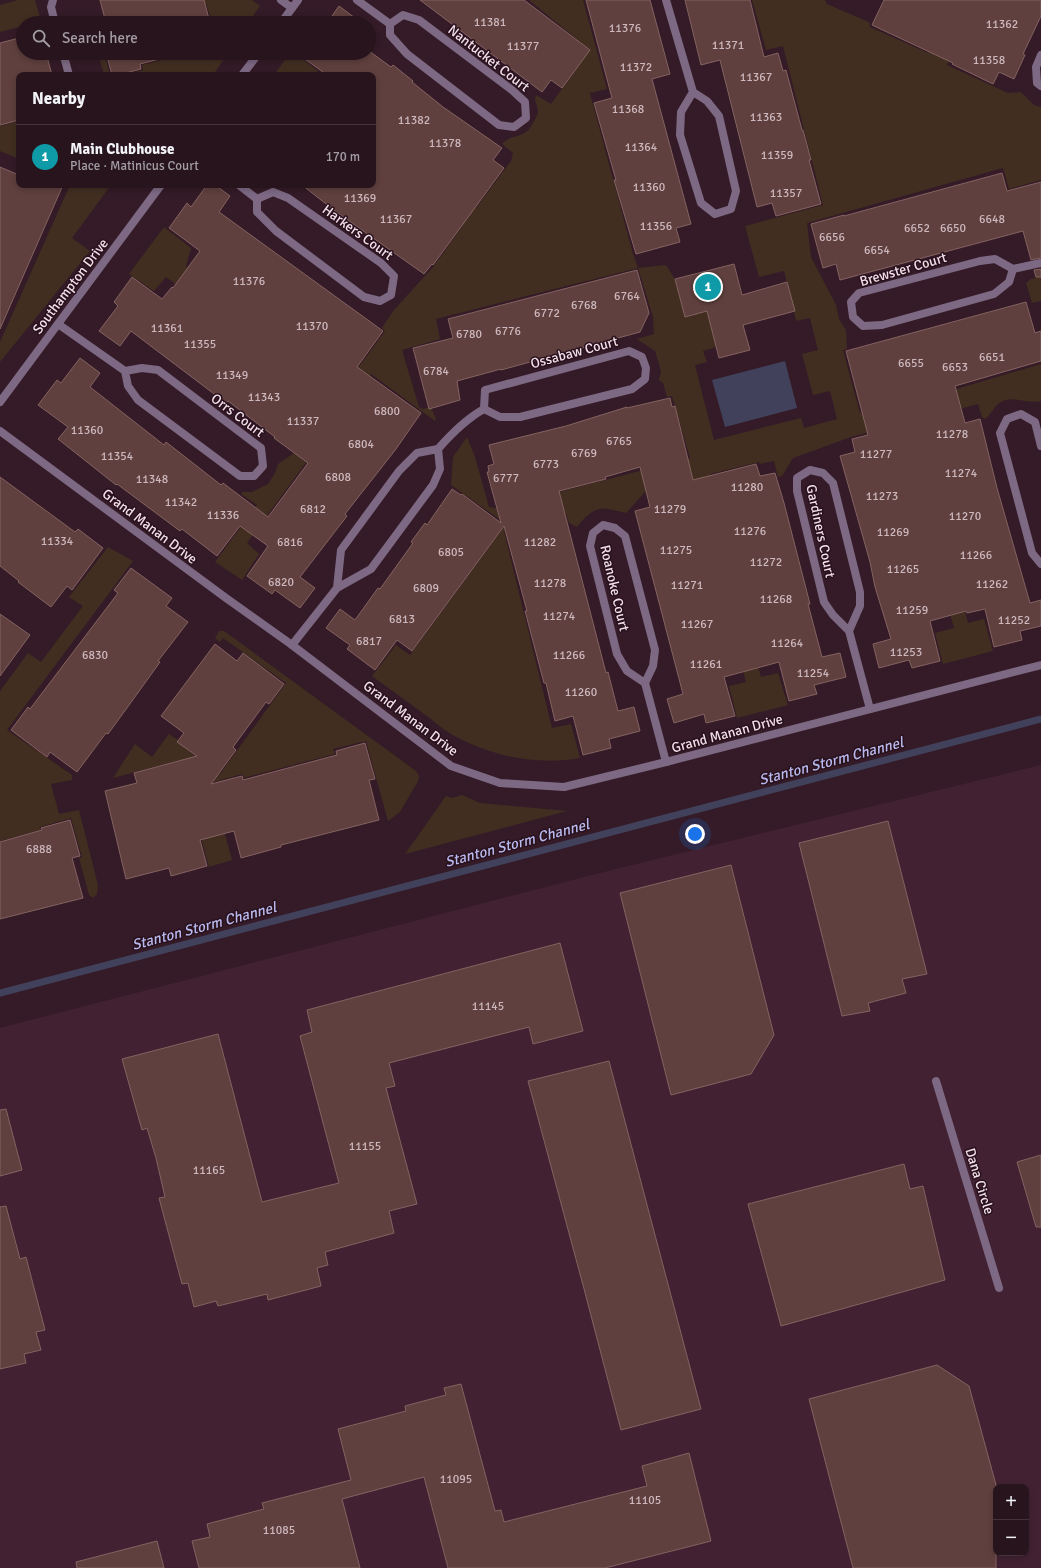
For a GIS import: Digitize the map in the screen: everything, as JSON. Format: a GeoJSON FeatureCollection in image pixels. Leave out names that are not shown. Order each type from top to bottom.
{"type":"FeatureCollection","features":[{"type":"Feature","properties":{"kind":"street"},"geometry":{"type":"LineString","coordinates":[[53,0],[51,7],[53,16]]}},
{"type":"Feature","properties":{"kind":"street"},"geometry":{"type":"LineString","coordinates":[[281,0],[292,8]]}},
{"type":"Feature","properties":{"kind":"street"},"geometry":{"type":"LineString","coordinates":[[286,16],[298,0]]}},
{"type":"Feature","properties":{"kind":"street"},"geometry":{"type":"LineString","coordinates":[[357,0],[390,24]]}},
{"type":"Feature","properties":{"kind":"street"},"geometry":{"type":"LineString","coordinates":[[666,0],[693,92],[707,101],[719,116],[736,191],[731,209],[715,214],[700,202],[680,136],[681,112],[693,92]]}},
{"type":"Feature","properties":{"kind":"street","name":"Nantucket Court"},"geometry":{"type":"LineString","coordinates":[[403,16],[419,20],[512,90],[525,102],[526,118],[514,127],[499,125],[407,54],[390,35],[390,24],[403,16]]}},
{"type":"Feature","properties":{"kind":"street"},"geometry":{"type":"LineString","coordinates":[[1041,55],[1036,67],[1037,83],[1041,86]]}},
{"type":"Feature","properties":{"kind":"street"},"geometry":{"type":"LineString","coordinates":[[65,60],[68,72]]}},
{"type":"Feature","properties":{"kind":"street"},"geometry":{"type":"LineString","coordinates":[[244,72],[254,60]]}},
{"type":"Feature","properties":{"kind":"street","name":"Southampton Drive"},"geometry":{"type":"LineString","coordinates":[[0,402],[159,188]]}},
{"type":"Feature","properties":{"kind":"street"},"geometry":{"type":"LineString","coordinates":[[243,188],[257,199]]}},
{"type":"Feature","properties":{"kind":"street","name":"Harkers Court"},"geometry":{"type":"LineString","coordinates":[[273,192],[288,198],[381,263],[394,276],[391,295],[380,301],[364,297],[276,232],[257,212],[257,199],[273,192]]}},
{"type":"Feature","properties":{"kind":"street","name":"Brewster Court"},"geometry":{"type":"LineString","coordinates":[[995,259],[1013,269],[1009,282],[994,294],[882,325],[863,326],[853,317],[851,302],[859,293],[980,261],[995,259]]}},
{"type":"Feature","properties":{"kind":"street"},"geometry":{"type":"LineString","coordinates":[[1013,269],[1041,263]]}},
{"type":"Feature","properties":{"kind":"street"},"geometry":{"type":"LineString","coordinates":[[58,324],[125,371]]}},
{"type":"Feature","properties":{"kind":"street","name":"Ossabaw Court"},"geometry":{"type":"LineString","coordinates":[[629,351],[642,357],[646,368],[644,379],[632,389],[625,391],[520,417],[500,416],[484,409],[486,390],[629,351]]}},
{"type":"Feature","properties":{"kind":"street","name":"Orrs Court"},"geometry":{"type":"LineString","coordinates":[[142,368],[158,370],[261,448],[263,466],[254,476],[240,476],[138,400],[128,386],[125,371],[142,368]]}},
{"type":"Feature","properties":{"kind":"street"},"geometry":{"type":"LineString","coordinates":[[337,588],[341,550],[399,471],[417,453],[438,449],[465,421],[484,409]]}},
{"type":"Feature","properties":{"kind":"street"},"geometry":{"type":"LineString","coordinates":[[1041,446],[1035,422],[1021,414],[1007,419],[1000,433],[1032,553],[1041,564]]}},
{"type":"Feature","properties":{"kind":"street","name":"Grand Manan Drive"},"geometry":{"type":"LineString","coordinates":[[0,431],[292,645],[451,766],[500,783],[564,787],[1041,665]]}},
{"type":"Feature","properties":{"kind":"street"},"geometry":{"type":"LineString","coordinates":[[292,645],[337,588],[371,569],[433,485],[440,469],[438,449]]}},
{"type":"Feature","properties":{"kind":"street","name":"Gardiners Court"},"geometry":{"type":"LineString","coordinates":[[810,470],[823,473],[833,482],[860,592],[860,606],[850,631],[833,615],[824,602],[797,491],[798,478],[810,470]]}},
{"type":"Feature","properties":{"kind":"street","name":"Roanoke Court"},"geometry":{"type":"LineString","coordinates":[[603,525],[615,528],[625,536],[655,650],[653,666],[645,683],[627,671],[617,654],[590,546],[593,533],[603,525]]}},
{"type":"Feature","properties":{"kind":"street"},"geometry":{"type":"LineString","coordinates":[[850,631],[870,709]]}},
{"type":"Feature","properties":{"kind":"street"},"geometry":{"type":"LineString","coordinates":[[645,683],[666,762]]}},
{"type":"Feature","properties":{"kind":"street","name":"Dana Circle"},"geometry":{"type":"LineString","coordinates":[[936,1081],[998,1288]]}},
{"type":"Feature","properties":{"kind":"shaded area"},"geometry":{"type":"Polygon","coordinates":[[[18,0],[35,0],[40,16],[16,16],[16,28],[0,32],[0,5],[18,0]]]}},
{"type":"Feature","properties":{"kind":"shaded area"},"geometry":{"type":"Polygon","coordinates":[[[203,0],[252,0],[260,6],[253,16],[210,16],[206,3],[204,3],[203,0]]]}},
{"type":"Feature","properties":{"kind":"shaded area"},"geometry":{"type":"Polygon","coordinates":[[[529,0],[583,0],[607,89],[590,93],[638,268],[436,319],[440,339],[402,350],[419,407],[423,409],[431,407],[436,419],[435,421],[371,374],[247,543],[259,554],[242,580],[215,562],[257,505],[241,494],[243,492],[252,492],[268,484],[275,473],[278,464],[294,453],[334,401],[166,277],[154,291],[129,274],[164,227],[191,248],[186,266],[190,276],[347,383],[385,331],[382,328],[393,311],[434,266],[463,225],[376,160],[376,135],[476,208],[511,161],[513,153],[502,144],[508,139],[527,131],[535,120],[538,111],[535,99],[536,95],[551,104],[590,50],[529,0]]]}},
{"type":"Feature","properties":{"kind":"shaded area"},"geometry":{"type":"Polygon","coordinates":[[[752,0],[825,0],[827,4],[869,22],[870,27],[928,53],[953,0],[978,0],[947,65],[1008,93],[1021,92],[1034,105],[1041,107],[1041,180],[1009,189],[1003,168],[807,223],[811,257],[836,305],[839,319],[846,330],[847,349],[843,350],[860,413],[953,390],[1041,364],[1041,401],[1030,402],[1008,399],[998,404],[985,419],[982,417],[978,404],[915,421],[968,623],[984,619],[993,651],[943,664],[935,633],[954,628],[898,425],[851,437],[793,458],[782,476],[778,477],[774,461],[760,464],[759,462],[710,474],[761,677],[778,673],[788,705],[737,718],[729,686],[746,682],[693,479],[645,492],[626,513],[610,509],[599,509],[594,511],[589,514],[577,527],[569,523],[566,513],[504,531],[552,728],[571,724],[580,758],[547,761],[530,760],[481,748],[447,732],[372,676],[396,645],[410,655],[506,524],[451,485],[453,457],[467,437],[475,457],[489,507],[497,508],[690,458],[672,396],[667,397],[663,383],[659,380],[661,371],[655,351],[637,339],[654,334],[653,317],[638,268],[666,265],[675,279],[685,317],[707,311],[716,347],[703,351],[707,362],[695,365],[714,440],[801,418],[804,428],[837,419],[830,391],[813,395],[802,354],[818,350],[810,318],[796,321],[795,311],[784,271],[759,277],[745,226],[823,205],[783,46],[766,50],[752,0]]]}},
{"type":"Feature","properties":{"kind":"shaded area"},"geometry":{"type":"Polygon","coordinates":[[[100,60],[106,60],[109,72],[103,72],[100,60]]]}},
{"type":"Feature","properties":{"kind":"shaded area"},"geometry":{"type":"Polygon","coordinates":[[[162,60],[223,60],[215,72],[135,72],[143,70],[142,65],[162,60]]]}},
{"type":"Feature","properties":{"kind":"shaded area"},"geometry":{"type":"Polygon","coordinates":[[[285,60],[304,60],[318,71],[317,72],[276,72],[285,60]]]}},
{"type":"Feature","properties":{"kind":"shaded area"},"geometry":{"type":"Polygon","coordinates":[[[16,122],[16,158],[0,151],[0,126],[16,122]]]}},
{"type":"Feature","properties":{"kind":"shaded area"},"geometry":{"type":"Polygon","coordinates":[[[69,188],[109,188],[72,238],[90,251],[0,362],[0,342],[69,188]]]}},
{"type":"Feature","properties":{"kind":"shaded area"},"geometry":{"type":"Polygon","coordinates":[[[1041,276],[1041,301],[1032,303],[1026,283],[1031,279],[1041,276]]]}},
{"type":"Feature","properties":{"kind":"shaded area"},"geometry":{"type":"Polygon","coordinates":[[[108,547],[133,561],[7,730],[72,775],[72,780],[51,784],[59,814],[79,810],[98,885],[97,894],[93,898],[89,895],[79,858],[82,857],[71,818],[40,827],[40,830],[0,841],[0,691],[28,653],[41,662],[83,606],[69,597],[108,547]]]}},
{"type":"Feature","properties":{"kind":"shaded area"},"geometry":{"type":"Polygon","coordinates":[[[219,631],[224,631],[416,771],[419,776],[418,781],[400,812],[388,821],[366,741],[333,749],[335,754],[243,778],[242,774],[211,783],[232,860],[209,867],[180,760],[113,778],[135,744],[152,757],[169,734],[178,740],[177,742],[220,774],[286,683],[223,638],[220,642],[215,638],[219,631]]]}},
{"type":"Feature","properties":{"kind":"shaded area"},"geometry":{"type":"Polygon","coordinates":[[[1041,765],[1041,1568],[0,1568],[0,1028],[612,870],[1041,765]]]}},
{"type":"Feature","properties":{"kind":"shaded area"},"geometry":{"type":"Polygon","coordinates":[[[462,795],[480,803],[567,811],[405,854],[446,796],[452,798],[462,795]]]}},
{"type":"Feature","properties":{"kind":"water"},"geometry":{"type":"Polygon","coordinates":[[[785,361],[797,408],[725,427],[712,380],[785,361]]]}},
{"type":"Feature","properties":{"kind":"building"},"geometry":{"type":"Polygon","coordinates":[[[100,0],[204,0],[208,16],[104,16],[100,0]]]}},
{"type":"Feature","properties":{"kind":"building"},"geometry":{"type":"Polygon","coordinates":[[[420,0],[524,0],[590,50],[562,88],[551,80],[542,92],[420,0]]]}},
{"type":"Feature","properties":{"kind":"building"},"geometry":{"type":"Polygon","coordinates":[[[586,0],[650,0],[670,74],[652,79],[691,224],[676,228],[680,242],[636,254],[614,180],[616,180],[594,103],[612,98],[586,0]]]}},
{"type":"Feature","properties":{"kind":"building"},"geometry":{"type":"Polygon","coordinates":[[[685,0],[750,0],[764,57],[778,53],[783,71],[786,70],[811,160],[809,160],[821,204],[776,216],[772,203],[757,207],[720,60],[701,65],[685,0]]]}},
{"type":"Feature","properties":{"kind":"building"},"geometry":{"type":"Polygon","coordinates":[[[884,0],[1041,0],[1041,16],[1023,54],[1025,55],[1014,79],[999,72],[993,84],[952,64],[953,63],[872,25],[884,0]]]}},
{"type":"Feature","properties":{"kind":"building"},"geometry":{"type":"Polygon","coordinates":[[[339,6],[352,16],[332,16],[339,6]]]}},
{"type":"Feature","properties":{"kind":"building"},"geometry":{"type":"Polygon","coordinates":[[[16,39],[16,60],[48,60],[51,72],[16,72],[16,121],[0,125],[0,43],[16,39]]]}},
{"type":"Feature","properties":{"kind":"building"},"geometry":{"type":"Polygon","coordinates":[[[376,56],[391,67],[393,65],[443,107],[502,148],[493,160],[504,168],[433,265],[432,264],[424,274],[335,211],[306,188],[376,188],[376,72],[323,72],[306,60],[376,60],[376,56]]]}},
{"type":"Feature","properties":{"kind":"building"},"geometry":{"type":"Polygon","coordinates":[[[108,60],[156,60],[140,64],[141,69],[130,72],[111,72],[108,60]]]}},
{"type":"Feature","properties":{"kind":"building"},"geometry":{"type":"Polygon","coordinates":[[[0,167],[16,174],[16,188],[62,188],[0,329],[0,167]]]}},
{"type":"Feature","properties":{"kind":"building"},"geometry":{"type":"Polygon","coordinates":[[[1002,173],[1007,191],[1041,182],[1041,258],[1031,260],[1023,231],[840,280],[836,264],[823,268],[811,224],[1002,173]]]}},
{"type":"Feature","properties":{"kind":"building"},"geometry":{"type":"Polygon","coordinates":[[[205,188],[219,188],[230,196],[219,212],[383,331],[357,367],[421,413],[396,449],[345,514],[347,516],[300,577],[315,588],[300,608],[275,590],[272,594],[247,576],[268,546],[240,526],[217,556],[182,529],[180,531],[117,484],[116,485],[58,439],[68,427],[38,405],[57,380],[61,383],[80,358],[100,373],[90,387],[164,445],[166,442],[221,485],[223,483],[268,517],[308,463],[228,401],[226,403],[131,331],[120,346],[99,331],[118,306],[114,302],[132,277],[162,299],[172,287],[173,288],[200,251],[169,228],[187,203],[191,207],[205,188]]]}},
{"type":"Feature","properties":{"kind":"building"},"geometry":{"type":"Polygon","coordinates":[[[734,264],[742,295],[787,282],[795,311],[743,325],[750,350],[719,358],[707,311],[685,317],[675,279],[734,264]]]}},
{"type":"Feature","properties":{"kind":"building"},"geometry":{"type":"Polygon","coordinates":[[[1041,269],[1041,277],[1036,277],[1034,270],[1041,269]]]}},
{"type":"Feature","properties":{"kind":"building"},"geometry":{"type":"Polygon","coordinates":[[[637,270],[649,313],[640,332],[457,381],[460,400],[429,409],[413,348],[453,338],[448,319],[637,270]]]}},
{"type":"Feature","properties":{"kind":"building"},"geometry":{"type":"Polygon","coordinates":[[[1026,302],[1035,333],[1041,331],[1041,361],[955,386],[965,423],[980,419],[997,488],[1030,603],[1041,600],[1041,626],[1020,631],[1022,640],[994,647],[985,609],[967,613],[966,611],[930,621],[940,661],[912,668],[909,660],[879,668],[873,644],[891,639],[875,587],[870,562],[840,456],[855,452],[852,439],[868,435],[846,351],[1026,302]]]}},
{"type":"Feature","properties":{"kind":"building"},"geometry":{"type":"Polygon","coordinates":[[[670,398],[672,407],[675,406],[693,480],[756,464],[760,476],[775,473],[810,604],[808,604],[822,657],[840,653],[846,677],[814,685],[817,694],[789,701],[779,662],[724,677],[735,716],[706,723],[704,714],[674,723],[667,699],[683,694],[635,511],[650,507],[640,467],[605,477],[606,479],[559,491],[606,673],[608,672],[618,711],[634,707],[640,731],[609,739],[611,748],[583,755],[573,716],[555,721],[504,526],[412,651],[397,640],[375,670],[347,649],[350,645],[326,628],[340,609],[355,620],[378,588],[380,589],[413,543],[411,542],[425,523],[427,525],[452,489],[461,495],[462,494],[501,523],[487,472],[489,472],[488,466],[494,464],[489,445],[566,426],[627,407],[670,398]]]}},
{"type":"Feature","properties":{"kind":"building"},"geometry":{"type":"Polygon","coordinates":[[[0,477],[75,532],[78,529],[103,548],[72,590],[67,586],[51,607],[0,566],[0,477]]]}},
{"type":"Feature","properties":{"kind":"building"},"geometry":{"type":"Polygon","coordinates":[[[131,568],[172,598],[166,606],[188,622],[158,661],[160,662],[108,734],[106,733],[77,772],[50,752],[47,757],[11,730],[28,707],[30,709],[118,593],[114,590],[131,568]]]}},
{"type":"Feature","properties":{"kind":"building"},"geometry":{"type":"Polygon","coordinates":[[[0,614],[30,635],[0,676],[0,614]]]}},
{"type":"Feature","properties":{"kind":"building"},"geometry":{"type":"Polygon","coordinates":[[[215,644],[237,661],[243,653],[284,684],[269,704],[266,702],[233,747],[236,750],[211,784],[242,776],[243,780],[337,755],[336,751],[365,743],[375,779],[369,780],[379,820],[281,845],[281,847],[241,858],[234,831],[200,840],[207,866],[171,876],[169,868],[126,879],[105,791],[137,783],[134,773],[197,756],[177,742],[184,733],[161,716],[215,644]]]}},
{"type":"Feature","properties":{"kind":"building"},"geometry":{"type":"Polygon","coordinates":[[[70,820],[80,856],[72,858],[83,898],[0,919],[0,842],[70,820]]]}},
{"type":"Feature","properties":{"kind":"building"},"geometry":{"type":"Polygon","coordinates":[[[888,821],[927,974],[902,979],[906,993],[868,1003],[870,1011],[842,1016],[799,843],[888,821]]]}},
{"type":"Feature","properties":{"kind":"building"},"geometry":{"type":"Polygon","coordinates":[[[731,865],[774,1035],[751,1074],[671,1095],[620,893],[731,865]]]}},
{"type":"Feature","properties":{"kind":"building"},"geometry":{"type":"Polygon","coordinates":[[[560,943],[583,1031],[533,1044],[529,1027],[389,1063],[395,1086],[386,1088],[417,1204],[389,1211],[394,1233],[325,1252],[328,1265],[317,1268],[321,1286],[268,1300],[267,1294],[218,1306],[216,1301],[194,1307],[188,1283],[182,1284],[159,1198],[165,1197],[156,1158],[147,1128],[142,1130],[122,1059],[218,1034],[262,1202],[339,1183],[300,1036],[312,1032],[307,1010],[560,943]]]}},
{"type":"Feature","properties":{"kind":"building"},"geometry":{"type":"Polygon","coordinates":[[[609,1061],[701,1409],[621,1430],[528,1081],[609,1061]]]}},
{"type":"Feature","properties":{"kind":"building"},"geometry":{"type":"Polygon","coordinates":[[[6,1109],[22,1170],[0,1176],[0,1110],[6,1109]]]}},
{"type":"Feature","properties":{"kind":"building"},"geometry":{"type":"Polygon","coordinates":[[[1041,1155],[1041,1227],[1036,1227],[1017,1162],[1041,1155]]]}},
{"type":"Feature","properties":{"kind":"building"},"geometry":{"type":"Polygon","coordinates":[[[904,1164],[910,1189],[923,1186],[945,1280],[781,1326],[748,1204],[904,1164]]]}},
{"type":"Feature","properties":{"kind":"building"},"geometry":{"type":"Polygon","coordinates":[[[6,1206],[20,1259],[26,1257],[45,1330],[36,1332],[41,1350],[24,1354],[26,1363],[0,1369],[0,1207],[6,1206]]]}},
{"type":"Feature","properties":{"kind":"building"},"geometry":{"type":"Polygon","coordinates":[[[937,1365],[969,1386],[996,1484],[993,1484],[993,1556],[996,1556],[996,1568],[853,1568],[809,1399],[937,1365]]]}},
{"type":"Feature","properties":{"kind":"building"},"geometry":{"type":"Polygon","coordinates":[[[461,1384],[495,1511],[501,1510],[504,1522],[647,1486],[642,1466],[689,1453],[711,1541],[605,1568],[448,1568],[424,1477],[342,1499],[360,1568],[199,1568],[192,1541],[210,1537],[207,1524],[264,1509],[262,1503],[351,1480],[338,1429],[406,1411],[405,1406],[446,1395],[444,1388],[461,1384]]]}},
{"type":"Feature","properties":{"kind":"building"},"geometry":{"type":"Polygon","coordinates":[[[157,1541],[164,1568],[77,1568],[76,1562],[157,1541]]]}},
{"type":"Feature","properties":{"kind":"waterway","name":"Stanton Storm Channel"},"geometry":{"type":"LineString","coordinates":[[0,993],[1041,719]]}},
{"type":"Feature","properties":{"kind":"place","name":"Main Clubhouse"},"geometry":{"type":"Point","coordinates":[708,287]}}]}
